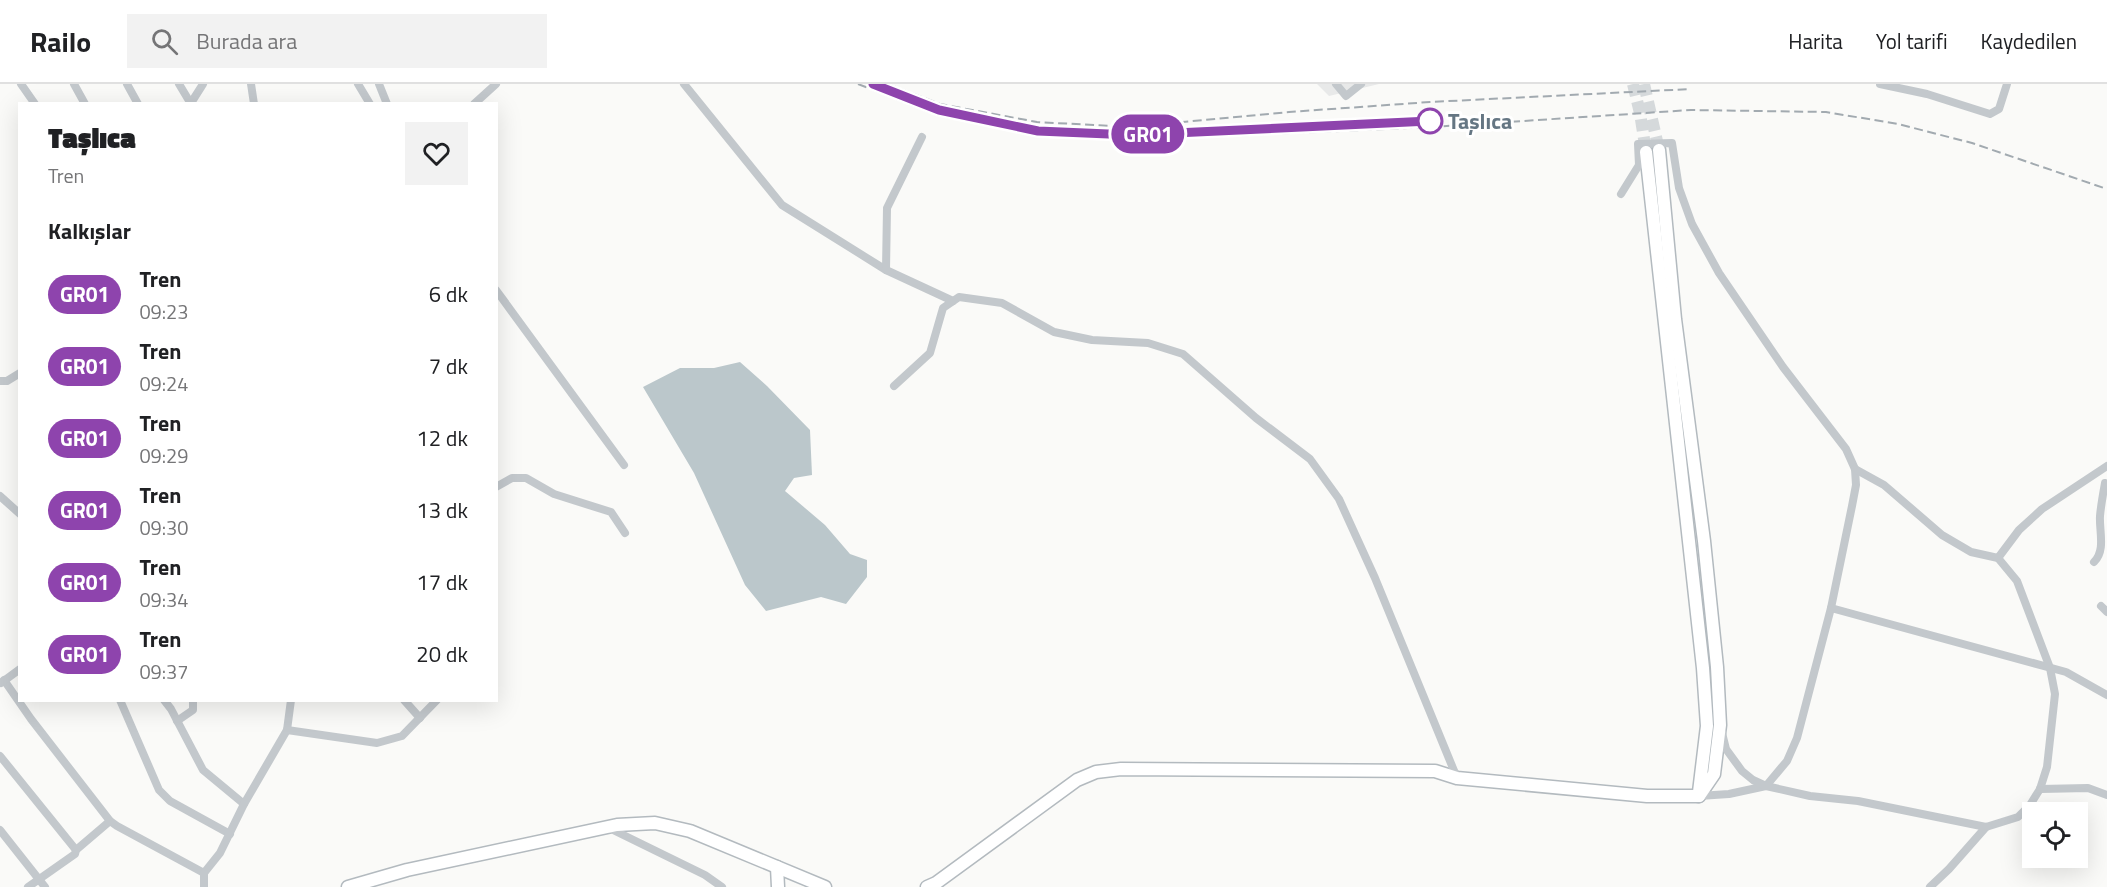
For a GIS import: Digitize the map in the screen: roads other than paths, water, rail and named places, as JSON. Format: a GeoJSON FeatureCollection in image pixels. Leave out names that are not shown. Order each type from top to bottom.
{"type":"FeatureCollection","features":[{"type":"Feature","properties":{"kind":"main road"},"geometry":{"type":"LineString","coordinates":[[1659,150],[1675,319],[1704,541],[1717,667],[1720,725],[1714,774],[1699,796]]}},
{"type":"Feature","properties":{"kind":"main road"},"geometry":{"type":"LineString","coordinates":[[1646,152],[1703,668],[1707,726],[1699,796]]}},
{"type":"Feature","properties":{"kind":"main road"},"geometry":{"type":"LineString","coordinates":[[927,887],[936,883],[1077,780],[1096,772],[1121,769],[1435,771],[1457,778],[1647,796],[1699,796]]}},
{"type":"Feature","properties":{"kind":"main road"},"geometry":{"type":"LineString","coordinates":[[348,887],[407,870],[607,827],[655,823],[690,831],[825,887]]}},
{"type":"Feature","properties":{"kind":"main road"},"geometry":{"type":"LineString","coordinates":[[777,867],[778,887]]}},
{"type":"Feature","properties":{"kind":"street"},"geometry":{"type":"LineString","coordinates":[[21,84],[34,102]]}},
{"type":"Feature","properties":{"kind":"street"},"geometry":{"type":"LineString","coordinates":[[74,84],[84,102]]}},
{"type":"Feature","properties":{"kind":"street"},"geometry":{"type":"LineString","coordinates":[[127,84],[137,102]]}},
{"type":"Feature","properties":{"kind":"street"},"geometry":{"type":"LineString","coordinates":[[179,84],[190,102]]}},
{"type":"Feature","properties":{"kind":"street"},"geometry":{"type":"LineString","coordinates":[[192,102],[203,84]]}},
{"type":"Feature","properties":{"kind":"street"},"geometry":{"type":"LineString","coordinates":[[251,84],[254,102]]}},
{"type":"Feature","properties":{"kind":"street"},"geometry":{"type":"LineString","coordinates":[[358,84],[369,102]]}},
{"type":"Feature","properties":{"kind":"street"},"geometry":{"type":"LineString","coordinates":[[379,84],[386,102]]}},
{"type":"Feature","properties":{"kind":"street"},"geometry":{"type":"LineString","coordinates":[[476,102],[496,84]]}},
{"type":"Feature","properties":{"kind":"street"},"geometry":{"type":"LineString","coordinates":[[684,84],[782,205],[886,270],[953,301]]}},
{"type":"Feature","properties":{"kind":"street"},"geometry":{"type":"LineString","coordinates":[[1336,84],[1346,96],[1361,84]]}},
{"type":"Feature","properties":{"kind":"street"},"geometry":{"type":"LineString","coordinates":[[1880,84],[1928,94],[1990,114],[1999,109],[2007,84]]}},
{"type":"Feature","properties":{"kind":"street"},"geometry":{"type":"LineString","coordinates":[[886,270],[887,208],[922,137]]}},
{"type":"Feature","properties":{"kind":"street"},"geometry":{"type":"LineString","coordinates":[[1621,194],[1639,165],[1638,144],[1672,143],[1679,188],[1692,224],[1708,254],[1783,367],[1846,449],[1855,469],[1852,506],[1831,608],[1797,738],[1787,761],[1766,786],[1729,794],[1699,796]]}},
{"type":"Feature","properties":{"kind":"street"},"geometry":{"type":"LineString","coordinates":[[498,293],[624,465]]}},
{"type":"Feature","properties":{"kind":"street"},"geometry":{"type":"LineString","coordinates":[[894,386],[930,353],[943,308],[959,297],[1002,303],[1054,332],[1092,340],[1148,343],[1183,354],[1256,418],[1310,459],[1339,500],[1375,578],[1457,778]]}},
{"type":"Feature","properties":{"kind":"street"},"geometry":{"type":"LineString","coordinates":[[0,381],[8,381],[18,374]]}},
{"type":"Feature","properties":{"kind":"street"},"geometry":{"type":"LineString","coordinates":[[1998,558],[2019,530],[2042,509],[2107,466]]}},
{"type":"Feature","properties":{"kind":"street"},"geometry":{"type":"LineString","coordinates":[[1720,725],[1726,749],[1742,771],[1753,780],[1766,786],[1809,795],[1881,805],[1986,827],[2018,817],[2030,805],[2040,789],[2047,767],[2055,694],[2050,668],[2017,581],[1998,558],[1971,552],[1942,535],[1884,485],[1855,469]]}},
{"type":"Feature","properties":{"kind":"street"},"geometry":{"type":"LineString","coordinates":[[2092,476],[2106,483],[2100,517],[2099,557],[2094,562]]}},
{"type":"Feature","properties":{"kind":"street"},"geometry":{"type":"LineString","coordinates":[[498,486],[512,478],[526,478],[554,494],[611,512],[625,533]]}},
{"type":"Feature","properties":{"kind":"street"},"geometry":{"type":"LineString","coordinates":[[0,496],[18,512]]}},
{"type":"Feature","properties":{"kind":"street"},"geometry":{"type":"LineString","coordinates":[[1831,608],[2066,672],[2107,695]]}},
{"type":"Feature","properties":{"kind":"street"},"geometry":{"type":"LineString","coordinates":[[18,670],[2,682],[110,821],[204,873]]}},
{"type":"Feature","properties":{"kind":"street"},"geometry":{"type":"LineString","coordinates":[[121,702],[159,790],[170,801],[230,834]]}},
{"type":"Feature","properties":{"kind":"street"},"geometry":{"type":"LineString","coordinates":[[165,702],[203,770],[244,804]]}},
{"type":"Feature","properties":{"kind":"street"},"geometry":{"type":"LineString","coordinates":[[177,721],[193,710],[194,702]]}},
{"type":"Feature","properties":{"kind":"street"},"geometry":{"type":"LineString","coordinates":[[204,887],[204,873],[220,853],[244,804],[287,730],[291,702]]}},
{"type":"Feature","properties":{"kind":"street"},"geometry":{"type":"LineString","coordinates":[[406,702],[420,718]]}},
{"type":"Feature","properties":{"kind":"street"},"geometry":{"type":"LineString","coordinates":[[287,730],[377,743],[402,736],[435,702]]}},
{"type":"Feature","properties":{"kind":"street"},"geometry":{"type":"LineString","coordinates":[[0,756],[76,850]]}},
{"type":"Feature","properties":{"kind":"street"},"geometry":{"type":"LineString","coordinates":[[2040,789],[2088,788],[2107,795]]}},
{"type":"Feature","properties":{"kind":"street"},"geometry":{"type":"LineString","coordinates":[[28,887],[75,854],[76,850],[110,821]]}},
{"type":"Feature","properties":{"kind":"street"},"geometry":{"type":"LineString","coordinates":[[607,827],[679,861],[722,887]]}},
{"type":"Feature","properties":{"kind":"street"},"geometry":{"type":"LineString","coordinates":[[1930,887],[1986,827]]}},
{"type":"Feature","properties":{"kind":"street"},"geometry":{"type":"LineString","coordinates":[[0,830],[45,887]]}},
{"type":"Feature","properties":{"kind":"tunnel"},"geometry":{"type":"LineString","coordinates":[[1633,84],[1646,152]]}},
{"type":"Feature","properties":{"kind":"tunnel"},"geometry":{"type":"LineString","coordinates":[[1644,84],[1659,150]]}},
{"type":"Feature","properties":{"kind":"railway"},"geometry":{"type":"LineString","coordinates":[[858,84],[937,115],[1036,135],[1133,140],[1431,127],[1691,110],[1826,112],[1898,124],[1972,143],[2107,189]]}},
{"type":"Feature","properties":{"kind":"railway"},"geometry":{"type":"LineString","coordinates":[[888,84],[940,104],[1037,122],[1130,127],[1430,102],[1691,89]]}},
{"type":"Feature","properties":{"kind":"train","name":"GR01"},"geometry":{"type":"LineString","coordinates":[[873,84],[939,110],[1038,131],[1132,135],[1430,121]]}},
{"type":"Feature","properties":{"kind":"place","name":"Taşlıca"},"geometry":{"type":"Point","coordinates":[1430,121]}}]}
